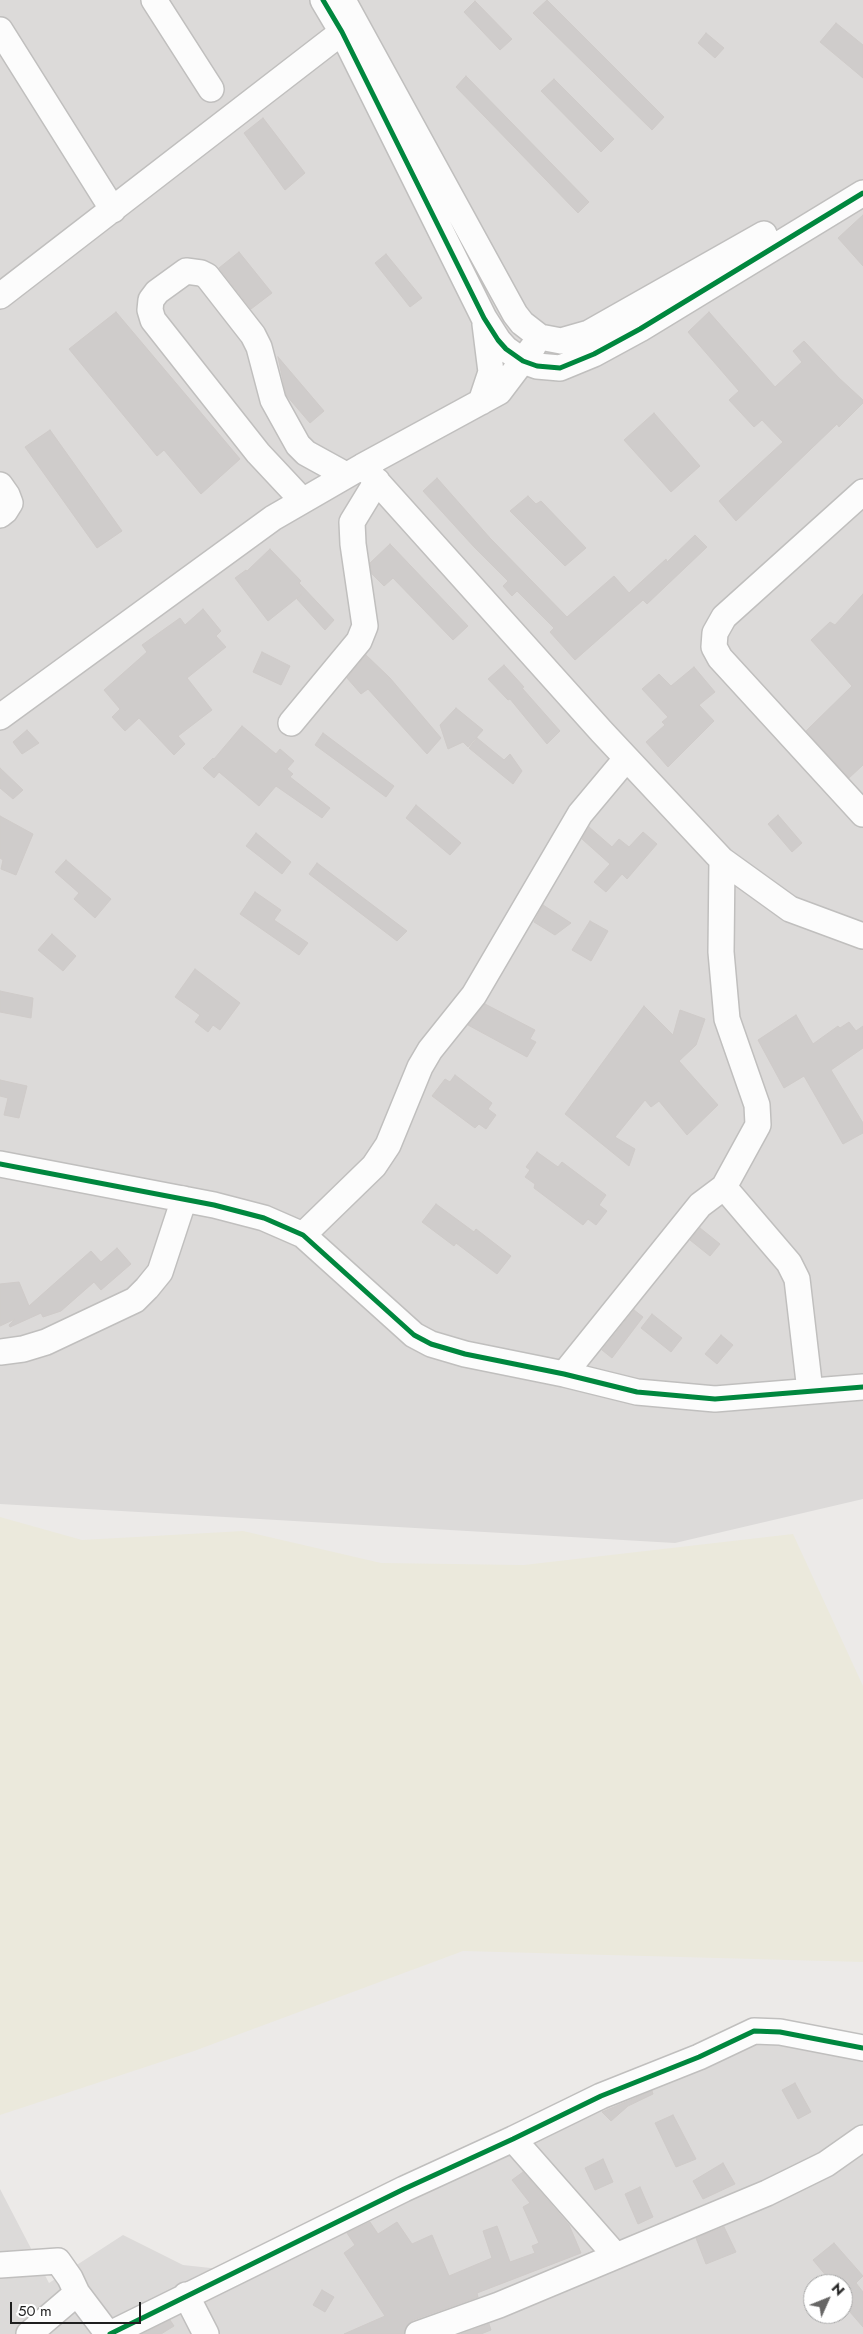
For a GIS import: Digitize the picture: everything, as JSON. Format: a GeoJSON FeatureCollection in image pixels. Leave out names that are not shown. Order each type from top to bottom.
{"type":"FeatureCollection","features":[{"type":"Feature","properties":{"kind":"street"},"geometry":{"type":"LineString","coordinates":[[154,0],[211,89]]}},
{"type":"Feature","properties":{"kind":"street"},"geometry":{"type":"LineString","coordinates":[[323,0],[342,32],[484,318],[498,340],[523,361],[549,369],[560,368],[594,354],[640,329],[813,214],[863,175]]}},
{"type":"Feature","properties":{"kind":"street"},"geometry":{"type":"LineString","coordinates":[[342,0],[516,314],[522,323],[540,337],[561,340],[589,333],[714,264],[813,214],[863,193]]}},
{"type":"Feature","properties":{"kind":"street"},"geometry":{"type":"LineString","coordinates":[[0,30],[113,210]]}},
{"type":"Feature","properties":{"kind":"street"},"geometry":{"type":"LineString","coordinates":[[0,296],[342,32]]}},
{"type":"Feature","properties":{"kind":"street"},"geometry":{"type":"LineString","coordinates":[[302,500],[258,453],[153,320],[150,310],[152,300],[157,292],[186,271],[201,273],[207,276],[254,335],[273,400],[298,445],[306,453],[362,474],[722,860],[761,890],[790,909],[863,936]]}},
{"type":"Feature","properties":{"kind":"street"},"geometry":{"type":"LineString","coordinates":[[481,402],[491,372],[484,318]]}},
{"type":"Feature","properties":{"kind":"street"},"geometry":{"type":"LineString","coordinates":[[0,717],[198,571],[302,500],[362,474],[499,392],[540,337]]}},
{"type":"Feature","properties":{"kind":"street"},"geometry":{"type":"LineString","coordinates":[[291,724],[359,641],[365,626],[353,544],[352,522],[362,474]]}},
{"type":"Feature","properties":{"kind":"street"},"geometry":{"type":"LineString","coordinates":[[0,486],[10,503],[6,511],[0,515]]}},
{"type":"Feature","properties":{"kind":"street"},"geometry":{"type":"LineString","coordinates":[[862,811],[720,658],[714,647],[715,633],[724,617],[863,492]]}},
{"type":"Feature","properties":{"kind":"street"},"geometry":{"type":"LineString","coordinates":[[303,1236],[374,1166],[388,1145],[420,1067],[430,1050],[474,995],[580,814],[626,759]]}},
{"type":"Feature","properties":{"kind":"street"},"geometry":{"type":"LineString","coordinates":[[564,1374],[700,1205],[724,1187],[758,1125],[757,1105],[727,1019],[721,952],[722,860]]}},
{"type":"Feature","properties":{"kind":"street"},"geometry":{"type":"LineString","coordinates":[[0,1164],[184,1199],[264,1218],[303,1236],[414,1336],[431,1344],[465,1354],[564,1374],[638,1392],[715,1399],[863,1387]]}},
{"type":"Feature","properties":{"kind":"street"},"geometry":{"type":"LineString","coordinates":[[724,1187],[790,1263],[797,1279],[810,1392]]}},
{"type":"Feature","properties":{"kind":"street"},"geometry":{"type":"LineString","coordinates":[[0,1352],[23,1349],[46,1342],[134,1300],[160,1272],[184,1199]]}},
{"type":"Feature","properties":{"kind":"street"},"geometry":{"type":"LineString","coordinates":[[0,2265],[58,2261],[70,2278],[77,2293],[109,2334],[404,2188],[602,2096],[699,2057],[754,2032],[780,2032],[863,2048]]}},
{"type":"Feature","properties":{"kind":"street"},"geometry":{"type":"LineString","coordinates":[[418,2334],[499,2305],[767,2193],[826,2164],[863,2138]]}},
{"type":"Feature","properties":{"kind":"street"},"geometry":{"type":"LineString","coordinates":[[513,2139],[616,2256]]}},
{"type":"Feature","properties":{"kind":"street"},"geometry":{"type":"LineString","coordinates":[[29,2334],[77,2293]]}},
{"type":"Feature","properties":{"kind":"street"},"geometry":{"type":"LineString","coordinates":[[186,2295],[206,2334]]}},
{"type":"Feature","properties":{"kind":"shaded area"},"geometry":{"type":"Polygon","coordinates":[[[0,0],[863,0],[863,1499],[675,1543],[0,1504],[0,0]]]}},
{"type":"Feature","properties":{"kind":"shaded area"},"geometry":{"type":"Polygon","coordinates":[[[0,1517],[82,1540],[243,1531],[381,1563],[524,1565],[793,1534],[863,1686],[863,1962],[463,1951],[194,2051],[0,2115],[0,1517]]]}},
{"type":"Feature","properties":{"kind":"shaded area"},"geometry":{"type":"Polygon","coordinates":[[[736,2034],[863,2045],[863,2334],[0,2334],[0,2189],[49,2283],[123,2235],[183,2265],[229,2270],[736,2034]]]}},
{"type":"Feature","properties":{"kind":"building"},"geometry":{"type":"Polygon","coordinates":[[[547,0],[664,117],[652,130],[533,13],[547,0]]]}},
{"type":"Feature","properties":{"kind":"building"},"geometry":{"type":"Polygon","coordinates":[[[475,1],[512,39],[500,50],[464,12],[475,1]]]}},
{"type":"Feature","properties":{"kind":"building"},"geometry":{"type":"Polygon","coordinates":[[[836,23],[863,45],[863,78],[820,42],[836,23]]]}},
{"type":"Feature","properties":{"kind":"building"},"geometry":{"type":"Polygon","coordinates":[[[706,33],[724,48],[715,58],[698,43],[706,33]]]}},
{"type":"Feature","properties":{"kind":"building"},"geometry":{"type":"Polygon","coordinates":[[[466,76],[589,202],[578,213],[456,87],[466,76]]]}},
{"type":"Feature","properties":{"kind":"building"},"geometry":{"type":"Polygon","coordinates":[[[554,79],[614,139],[601,152],[541,91],[554,79]]]}},
{"type":"Feature","properties":{"kind":"building"},"geometry":{"type":"Polygon","coordinates":[[[263,118],[305,173],[285,190],[244,133],[263,118]]]}},
{"type":"Feature","properties":{"kind":"building"},"geometry":{"type":"Polygon","coordinates":[[[863,215],[863,266],[838,238],[863,215]]]}},
{"type":"Feature","properties":{"kind":"building"},"geometry":{"type":"Polygon","coordinates":[[[239,252],[272,293],[251,309],[219,268],[239,252]]]}},
{"type":"Feature","properties":{"kind":"building"},"geometry":{"type":"Polygon","coordinates":[[[386,254],[422,298],[410,307],[375,263],[386,254]]]}},
{"type":"Feature","properties":{"kind":"building"},"geometry":{"type":"Polygon","coordinates":[[[116,312],[240,459],[201,494],[164,450],[157,456],[69,349],[116,312]]]}},
{"type":"Feature","properties":{"kind":"building"},"geometry":{"type":"Polygon","coordinates":[[[709,312],[775,387],[802,362],[793,351],[804,341],[863,400],[863,403],[839,427],[837,424],[736,521],[719,501],[783,442],[762,420],[754,427],[729,400],[739,391],[688,332],[709,312]]]}},
{"type":"Feature","properties":{"kind":"building"},"geometry":{"type":"Polygon","coordinates":[[[278,357],[324,411],[310,423],[286,395],[278,357]]]}},
{"type":"Feature","properties":{"kind":"building"},"geometry":{"type":"Polygon","coordinates":[[[654,413],[700,466],[671,492],[624,440],[654,413]]]}},
{"type":"Feature","properties":{"kind":"building"},"geometry":{"type":"Polygon","coordinates":[[[50,430],[122,531],[97,548],[25,447],[50,430]]]}},
{"type":"Feature","properties":{"kind":"building"},"geometry":{"type":"Polygon","coordinates":[[[437,478],[490,538],[567,617],[614,576],[629,593],[666,559],[667,562],[695,535],[707,547],[647,604],[643,600],[575,660],[550,632],[554,628],[517,591],[512,596],[503,586],[508,581],[423,491],[437,478]]]}},
{"type":"Feature","properties":{"kind":"building"},"geometry":{"type":"Polygon","coordinates":[[[528,496],[536,504],[541,501],[586,548],[565,566],[510,511],[528,496]]]}},
{"type":"Feature","properties":{"kind":"building"},"geometry":{"type":"Polygon","coordinates":[[[390,544],[468,626],[453,640],[393,578],[384,586],[372,574],[370,563],[390,544]]]}},
{"type":"Feature","properties":{"kind":"building"},"geometry":{"type":"Polygon","coordinates":[[[270,549],[301,581],[299,583],[334,620],[325,630],[297,599],[302,594],[268,621],[235,578],[247,571],[270,549]]]}},
{"type":"Feature","properties":{"kind":"building"},"geometry":{"type":"Polygon","coordinates":[[[863,594],[863,765],[849,778],[806,731],[852,686],[811,640],[830,622],[835,625],[863,594]]]}},
{"type":"Feature","properties":{"kind":"building"},"geometry":{"type":"Polygon","coordinates":[[[203,609],[221,631],[216,636],[226,647],[187,678],[212,710],[178,736],[185,744],[174,755],[139,718],[125,731],[112,717],[120,709],[104,690],[147,652],[142,645],[180,618],[185,625],[203,609]]]}},
{"type":"Feature","properties":{"kind":"building"},"geometry":{"type":"Polygon","coordinates":[[[262,652],[290,666],[281,685],[253,672],[262,652]]]}},
{"type":"Feature","properties":{"kind":"building"},"geometry":{"type":"Polygon","coordinates":[[[366,655],[390,678],[441,738],[427,754],[368,689],[361,694],[347,678],[366,655]]]}},
{"type":"Feature","properties":{"kind":"building"},"geometry":{"type":"Polygon","coordinates":[[[504,665],[560,731],[547,744],[510,699],[508,700],[488,679],[504,665]]]}},
{"type":"Feature","properties":{"kind":"building"},"geometry":{"type":"Polygon","coordinates":[[[694,667],[715,692],[699,705],[714,721],[668,767],[646,742],[665,725],[662,722],[668,717],[642,689],[659,674],[671,686],[694,667]]]}},
{"type":"Feature","properties":{"kind":"building"},"geometry":{"type":"Polygon","coordinates":[[[456,708],[483,730],[468,747],[463,742],[448,749],[440,725],[456,708]]]}},
{"type":"Feature","properties":{"kind":"building"},"geometry":{"type":"Polygon","coordinates":[[[242,726],[276,754],[280,749],[294,761],[287,769],[293,774],[290,777],[330,808],[322,818],[276,786],[259,806],[219,772],[214,778],[203,768],[214,759],[242,726]]]}},
{"type":"Feature","properties":{"kind":"building"},"geometry":{"type":"Polygon","coordinates":[[[27,730],[39,743],[22,754],[13,742],[27,730]]]}},
{"type":"Feature","properties":{"kind":"building"},"geometry":{"type":"Polygon","coordinates":[[[323,733],[394,786],[386,797],[315,745],[323,733]]]}},
{"type":"Feature","properties":{"kind":"building"},"geometry":{"type":"Polygon","coordinates":[[[477,738],[504,760],[510,754],[522,771],[513,784],[469,748],[477,738]]]}},
{"type":"Feature","properties":{"kind":"building"},"geometry":{"type":"Polygon","coordinates":[[[0,768],[23,790],[13,799],[0,788],[0,768]]]}},
{"type":"Feature","properties":{"kind":"building"},"geometry":{"type":"Polygon","coordinates":[[[416,805],[461,843],[450,855],[406,818],[416,805]]]}},
{"type":"Feature","properties":{"kind":"building"},"geometry":{"type":"Polygon","coordinates":[[[778,815],[802,843],[792,852],[768,824],[778,815]]]}},
{"type":"Feature","properties":{"kind":"building"},"geometry":{"type":"Polygon","coordinates":[[[0,816],[33,834],[16,875],[1,869],[3,860],[0,858],[0,816]]]}},
{"type":"Feature","properties":{"kind":"building"},"geometry":{"type":"Polygon","coordinates":[[[589,827],[612,847],[619,839],[629,847],[643,832],[657,844],[627,879],[622,874],[606,892],[594,882],[610,864],[582,839],[589,827]]]}},
{"type":"Feature","properties":{"kind":"building"},"geometry":{"type":"Polygon","coordinates":[[[256,833],[291,862],[282,874],[246,846],[256,833]]]}},
{"type":"Feature","properties":{"kind":"building"},"geometry":{"type":"Polygon","coordinates":[[[66,860],[111,899],[95,918],[74,899],[79,893],[55,872],[66,860]]]}},
{"type":"Feature","properties":{"kind":"building"},"geometry":{"type":"Polygon","coordinates":[[[317,863],[407,931],[397,941],[309,874],[317,863]]]}},
{"type":"Feature","properties":{"kind":"building"},"geometry":{"type":"Polygon","coordinates":[[[255,892],[281,910],[274,920],[308,943],[299,955],[240,914],[255,892]]]}},
{"type":"Feature","properties":{"kind":"building"},"geometry":{"type":"Polygon","coordinates":[[[543,905],[571,923],[555,935],[534,922],[543,905]]]}},
{"type":"Feature","properties":{"kind":"building"},"geometry":{"type":"Polygon","coordinates":[[[590,921],[608,931],[591,961],[572,950],[590,921]]]}},
{"type":"Feature","properties":{"kind":"building"},"geometry":{"type":"Polygon","coordinates":[[[52,934],[76,956],[63,971],[38,950],[52,934]]]}},
{"type":"Feature","properties":{"kind":"building"},"geometry":{"type":"Polygon","coordinates":[[[195,969],[240,1003],[220,1030],[213,1025],[208,1032],[195,1022],[200,1015],[175,997],[195,969]]]}},
{"type":"Feature","properties":{"kind":"building"},"geometry":{"type":"Polygon","coordinates":[[[0,991],[33,998],[31,1018],[0,1012],[0,991]]]}},
{"type":"Feature","properties":{"kind":"building"},"geometry":{"type":"Polygon","coordinates":[[[485,1004],[535,1030],[530,1039],[536,1042],[527,1057],[468,1025],[485,1004]]]}},
{"type":"Feature","properties":{"kind":"building"},"geometry":{"type":"Polygon","coordinates":[[[644,1006],[673,1035],[680,1010],[705,1019],[696,1045],[679,1061],[718,1105],[687,1135],[659,1101],[651,1107],[645,1100],[615,1137],[635,1149],[629,1166],[565,1114],[644,1006]]]}},
{"type":"Feature","properties":{"kind":"building"},"geometry":{"type":"Polygon","coordinates":[[[796,1015],[813,1044],[838,1026],[840,1028],[849,1022],[856,1031],[863,1026],[863,1048],[831,1070],[863,1123],[863,1133],[843,1144],[804,1076],[784,1088],[758,1040],[796,1015]]]}},
{"type":"Feature","properties":{"kind":"building"},"geometry":{"type":"Polygon","coordinates":[[[455,1075],[492,1103],[488,1109],[496,1115],[486,1129],[479,1124],[475,1128],[432,1096],[445,1079],[450,1082],[455,1075]]]}},
{"type":"Feature","properties":{"kind":"building"},"geometry":{"type":"Polygon","coordinates":[[[0,1080],[27,1086],[19,1118],[4,1115],[8,1098],[0,1096],[0,1080]]]}},
{"type":"Feature","properties":{"kind":"building"},"geometry":{"type":"Polygon","coordinates":[[[537,1152],[558,1167],[562,1162],[606,1195],[599,1205],[607,1211],[596,1225],[588,1219],[583,1225],[534,1188],[535,1184],[525,1177],[530,1170],[526,1167],[537,1152]]]}},
{"type":"Feature","properties":{"kind":"building"},"geometry":{"type":"Polygon","coordinates":[[[436,1204],[474,1232],[476,1229],[511,1256],[497,1274],[456,1243],[454,1246],[422,1222],[436,1204]]]}},
{"type":"Feature","properties":{"kind":"building"},"geometry":{"type":"Polygon","coordinates":[[[700,1228],[720,1244],[710,1256],[690,1240],[700,1228]]]}},
{"type":"Feature","properties":{"kind":"building"},"geometry":{"type":"Polygon","coordinates":[[[117,1248],[131,1264],[101,1290],[94,1282],[61,1311],[43,1317],[41,1313],[10,1327],[9,1325],[15,1319],[0,1326],[0,1284],[19,1282],[29,1306],[91,1251],[101,1262],[117,1248]]]}},
{"type":"Feature","properties":{"kind":"building"},"geometry":{"type":"Polygon","coordinates":[[[634,1310],[643,1317],[612,1358],[602,1350],[634,1310]]]}},
{"type":"Feature","properties":{"kind":"building"},"geometry":{"type":"Polygon","coordinates":[[[652,1314],[682,1338],[671,1352],[641,1328],[652,1314]]]}},
{"type":"Feature","properties":{"kind":"building"},"geometry":{"type":"Polygon","coordinates":[[[721,1335],[733,1345],[717,1364],[705,1354],[721,1335]]]}},
{"type":"Feature","properties":{"kind":"building"},"geometry":{"type":"Polygon","coordinates":[[[795,2083],[811,2112],[798,2119],[782,2090],[795,2083]]]}},
{"type":"Feature","properties":{"kind":"building"},"geometry":{"type":"Polygon","coordinates":[[[652,2091],[653,2094],[628,2106],[611,2121],[602,2112],[652,2091]]]}},
{"type":"Feature","properties":{"kind":"building"},"geometry":{"type":"Polygon","coordinates":[[[673,2115],[696,2159],[676,2167],[655,2123],[673,2115]]]}},
{"type":"Feature","properties":{"kind":"building"},"geometry":{"type":"Polygon","coordinates":[[[603,2159],[613,2182],[595,2190],[585,2168],[603,2159]]]}},
{"type":"Feature","properties":{"kind":"building"},"geometry":{"type":"Polygon","coordinates":[[[723,2163],[735,2184],[703,2199],[693,2181],[723,2163]]]}},
{"type":"Feature","properties":{"kind":"building"},"geometry":{"type":"Polygon","coordinates":[[[523,2172],[569,2225],[581,2253],[477,2293],[478,2297],[413,2320],[407,2325],[404,2334],[344,2334],[385,2316],[344,2253],[355,2245],[347,2233],[370,2222],[378,2234],[397,2222],[412,2244],[432,2235],[449,2276],[492,2258],[483,2231],[497,2226],[510,2262],[535,2253],[532,2246],[539,2243],[523,2207],[530,2203],[512,2180],[523,2172]]]}},
{"type":"Feature","properties":{"kind":"building"},"geometry":{"type":"Polygon","coordinates":[[[640,2187],[653,2217],[638,2224],[625,2194],[640,2187]]]}},
{"type":"Feature","properties":{"kind":"building"},"geometry":{"type":"Polygon","coordinates":[[[724,2227],[736,2252],[706,2264],[696,2238],[724,2227]]]}},
{"type":"Feature","properties":{"kind":"building"},"geometry":{"type":"Polygon","coordinates":[[[834,2243],[863,2276],[856,2283],[863,2292],[863,2327],[853,2316],[853,2274],[825,2274],[813,2260],[834,2243]]]}},
{"type":"Feature","properties":{"kind":"building"},"geometry":{"type":"Polygon","coordinates":[[[322,2290],[334,2297],[325,2312],[313,2305],[322,2290]]]}},
{"type":"Feature","properties":{"kind":"building"},"geometry":{"type":"Polygon","coordinates":[[[170,2320],[174,2326],[161,2334],[142,2334],[170,2320]]]}},
{"type":"Feature","properties":{"kind":"building"},"geometry":{"type":"Polygon","coordinates":[[[489,2324],[491,2330],[481,2334],[461,2334],[489,2324]]]}},
{"type":"Feature","properties":{"kind":"cycle path"},"geometry":{"type":"LineString","coordinates":[[323,0],[342,32],[484,318],[506,349],[523,361],[537,366],[560,368],[594,354],[640,329],[863,193]]}},
{"type":"Feature","properties":{"kind":"cycle path"},"geometry":{"type":"LineString","coordinates":[[0,1164],[214,1205],[264,1218],[303,1235],[414,1335],[431,1344],[465,1354],[564,1374],[637,1392],[715,1399],[863,1387]]}},
{"type":"Feature","properties":{"kind":"cycle path"},"geometry":{"type":"LineString","coordinates":[[110,2334],[404,2189],[601,2096],[699,2057],[754,2031],[780,2032],[863,2048]]}}]}
